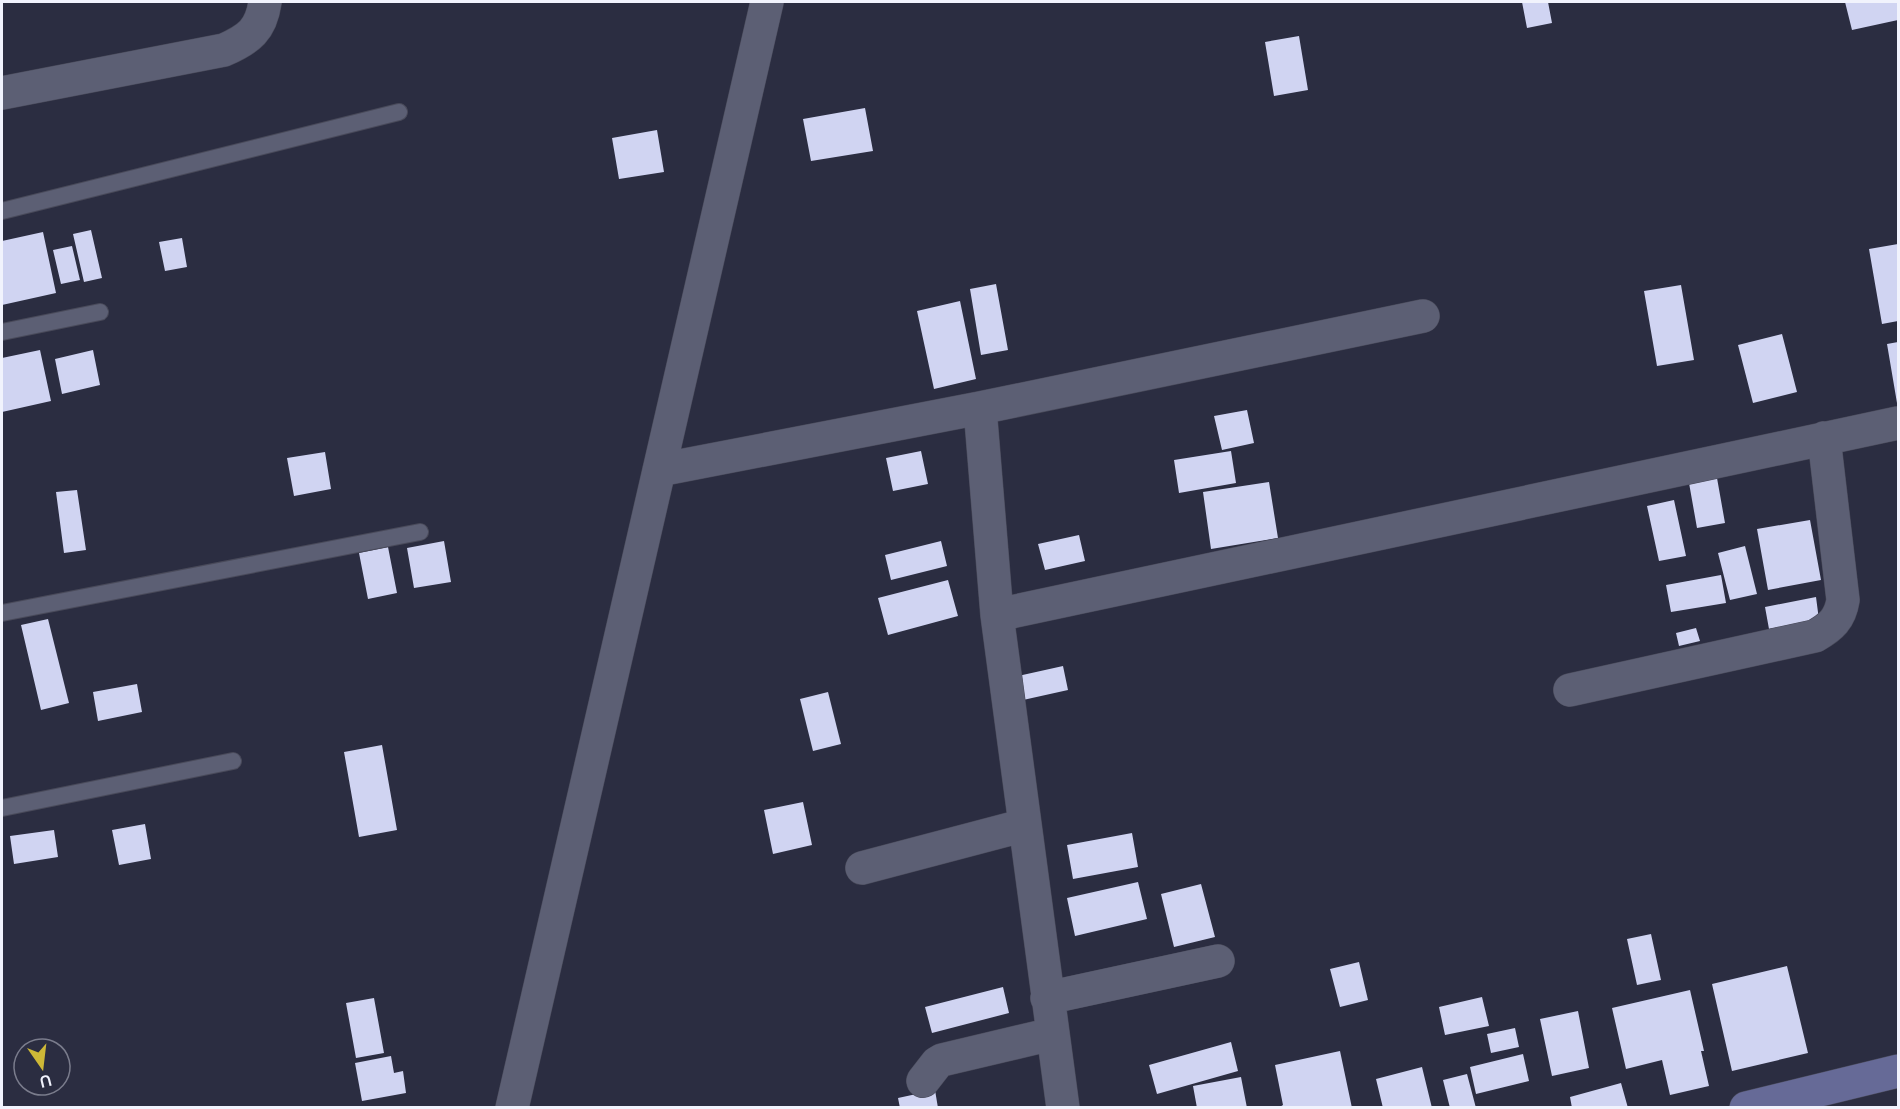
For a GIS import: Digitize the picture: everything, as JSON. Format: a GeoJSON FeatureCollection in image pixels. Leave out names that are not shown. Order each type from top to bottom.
{"type":"FeatureCollection","features":[{"type":"Feature","properties":{"kind":"street"},"geometry":{"type":"LineString","coordinates":[[2,93],[224,50],[251,35],[262,18],[265,2]]}},
{"type":"Feature","properties":{"kind":"street"},"geometry":{"type":"LineString","coordinates":[[512,1107],[767,2]]}},
{"type":"Feature","properties":{"kind":"street"},"geometry":{"type":"LineString","coordinates":[[659,470],[980,408],[1423,316]]}},
{"type":"Feature","properties":{"kind":"street"},"geometry":{"type":"LineString","coordinates":[[980,408],[997,615],[1063,1107]]}},
{"type":"Feature","properties":{"kind":"street"},"geometry":{"type":"LineString","coordinates":[[997,615],[1899,423]]}},
{"type":"Feature","properties":{"kind":"street"},"geometry":{"type":"LineString","coordinates":[[1570,690],[1815,636],[1836,621],[1843,600],[1824,438]]}},
{"type":"Feature","properties":{"kind":"street"},"geometry":{"type":"LineString","coordinates":[[862,868],[1025,825]]}},
{"type":"Feature","properties":{"kind":"street"},"geometry":{"type":"LineString","coordinates":[[1047,998],[1218,961]]}},
{"type":"Feature","properties":{"kind":"street"},"geometry":{"type":"LineString","coordinates":[[923,1082],[937,1063],[942,1060],[1052,1034]]}},
{"type":"Feature","properties":{"kind":"street"},"geometry":{"type":"LineString","coordinates":[[1746,1107],[1899,1071]]}},
{"type":"Feature","properties":{"kind":"lane"},"geometry":{"type":"LineString","coordinates":[[2,211],[399,112]]}},
{"type":"Feature","properties":{"kind":"lane"},"geometry":{"type":"LineString","coordinates":[[2,332],[100,312]]}},
{"type":"Feature","properties":{"kind":"lane"},"geometry":{"type":"LineString","coordinates":[[2,614],[420,531]]}},
{"type":"Feature","properties":{"kind":"lane"},"geometry":{"type":"LineString","coordinates":[[2,808],[233,761]]}},
{"type":"Feature","properties":{"kind":"building"},"geometry":{"type":"Polygon","coordinates":[[[1522,2],[1548,2],[1552,23],[1527,28],[1522,2]]]}},
{"type":"Feature","properties":{"kind":"building"},"geometry":{"type":"Polygon","coordinates":[[[1845,2],[1898,2],[1898,20],[1852,30],[1845,2]]]}},
{"type":"Feature","properties":{"kind":"building"},"geometry":{"type":"Polygon","coordinates":[[[1299,36],[1308,90],[1274,96],[1265,42],[1299,36]]]}},
{"type":"Feature","properties":{"kind":"building"},"geometry":{"type":"Polygon","coordinates":[[[865,108],[873,151],[811,161],[803,119],[865,108]]]}},
{"type":"Feature","properties":{"kind":"building"},"geometry":{"type":"Polygon","coordinates":[[[657,130],[664,172],[619,179],[612,138],[657,130]]]}},
{"type":"Feature","properties":{"kind":"building"},"geometry":{"type":"Polygon","coordinates":[[[91,230],[102,278],[84,282],[73,234],[91,230]]]}},
{"type":"Feature","properties":{"kind":"building"},"geometry":{"type":"Polygon","coordinates":[[[43,232],[56,293],[2,305],[2,241],[43,232]]]}},
{"type":"Feature","properties":{"kind":"building"},"geometry":{"type":"Polygon","coordinates":[[[182,238],[187,267],[165,271],[159,242],[182,238]]]}},
{"type":"Feature","properties":{"kind":"building"},"geometry":{"type":"Polygon","coordinates":[[[1898,244],[1898,321],[1882,324],[1869,249],[1898,244]]]}},
{"type":"Feature","properties":{"kind":"building"},"geometry":{"type":"Polygon","coordinates":[[[72,246],[80,280],[61,284],[53,250],[72,246]]]}},
{"type":"Feature","properties":{"kind":"building"},"geometry":{"type":"Polygon","coordinates":[[[996,284],[1008,350],[981,355],[970,289],[996,284]]]}},
{"type":"Feature","properties":{"kind":"building"},"geometry":{"type":"Polygon","coordinates":[[[1681,285],[1694,360],[1657,366],[1644,291],[1681,285]]]}},
{"type":"Feature","properties":{"kind":"building"},"geometry":{"type":"Polygon","coordinates":[[[960,301],[976,379],[934,389],[917,311],[960,301]]]}},
{"type":"Feature","properties":{"kind":"building"},"geometry":{"type":"Polygon","coordinates":[[[1782,334],[1797,392],[1753,403],[1738,345],[1782,334]]]}},
{"type":"Feature","properties":{"kind":"building"},"geometry":{"type":"Polygon","coordinates":[[[1898,342],[1898,403],[1897,403],[1887,344],[1898,342]]]}},
{"type":"Feature","properties":{"kind":"building"},"geometry":{"type":"Polygon","coordinates":[[[40,350],[51,401],[2,412],[2,358],[40,350]]]}},
{"type":"Feature","properties":{"kind":"building"},"geometry":{"type":"Polygon","coordinates":[[[93,350],[100,385],[62,394],[55,359],[93,350]]]}},
{"type":"Feature","properties":{"kind":"building"},"geometry":{"type":"Polygon","coordinates":[[[1247,410],[1254,443],[1222,450],[1214,416],[1247,410]]]}},
{"type":"Feature","properties":{"kind":"building"},"geometry":{"type":"Polygon","coordinates":[[[921,451],[928,484],[893,491],[886,458],[921,451]]]}},
{"type":"Feature","properties":{"kind":"building"},"geometry":{"type":"Polygon","coordinates":[[[1231,451],[1236,483],[1179,493],[1174,460],[1231,451]]]}},
{"type":"Feature","properties":{"kind":"building"},"geometry":{"type":"Polygon","coordinates":[[[325,452],[331,489],[294,496],[287,458],[325,452]]]}},
{"type":"Feature","properties":{"kind":"building"},"geometry":{"type":"Polygon","coordinates":[[[1717,478],[1725,523],[1697,528],[1689,483],[1717,478]]]}},
{"type":"Feature","properties":{"kind":"building"},"geometry":{"type":"Polygon","coordinates":[[[1269,482],[1278,538],[1211,549],[1203,492],[1269,482]]]}},
{"type":"Feature","properties":{"kind":"building"},"geometry":{"type":"Polygon","coordinates":[[[77,490],[86,550],[64,553],[56,492],[77,490]]]}},
{"type":"Feature","properties":{"kind":"building"},"geometry":{"type":"Polygon","coordinates":[[[1674,500],[1686,556],[1659,561],[1647,506],[1674,500]]]}},
{"type":"Feature","properties":{"kind":"building"},"geometry":{"type":"Polygon","coordinates":[[[1810,520],[1821,580],[1768,590],[1757,529],[1810,520]]]}},
{"type":"Feature","properties":{"kind":"building"},"geometry":{"type":"Polygon","coordinates":[[[1079,535],[1085,561],[1045,570],[1038,544],[1079,535]]]}},
{"type":"Feature","properties":{"kind":"building"},"geometry":{"type":"Polygon","coordinates":[[[444,541],[451,582],[414,588],[407,548],[444,541]]]}},
{"type":"Feature","properties":{"kind":"building"},"geometry":{"type":"Polygon","coordinates":[[[941,541],[947,566],[891,580],[885,555],[941,541]]]}},
{"type":"Feature","properties":{"kind":"building"},"geometry":{"type":"Polygon","coordinates":[[[1745,546],[1757,594],[1730,600],[1718,553],[1745,546]]]}},
{"type":"Feature","properties":{"kind":"building"},"geometry":{"type":"Polygon","coordinates":[[[388,547],[397,593],[368,599],[359,553],[388,547]]]}},
{"type":"Feature","properties":{"kind":"building"},"geometry":{"type":"Polygon","coordinates":[[[1721,575],[1726,603],[1671,612],[1666,585],[1721,575]]]}},
{"type":"Feature","properties":{"kind":"building"},"geometry":{"type":"Polygon","coordinates":[[[948,580],[958,616],[888,635],[878,598],[948,580]]]}},
{"type":"Feature","properties":{"kind":"building"},"geometry":{"type":"Polygon","coordinates":[[[1816,597],[1819,620],[1769,629],[1765,607],[1816,597]]]}},
{"type":"Feature","properties":{"kind":"building"},"geometry":{"type":"Polygon","coordinates":[[[48,619],[69,703],[41,710],[21,625],[48,619]]]}},
{"type":"Feature","properties":{"kind":"building"},"geometry":{"type":"Polygon","coordinates":[[[1696,628],[1700,641],[1679,646],[1676,633],[1696,628]]]}},
{"type":"Feature","properties":{"kind":"building"},"geometry":{"type":"Polygon","coordinates":[[[1063,666],[1068,690],[1023,700],[1018,676],[1063,666]]]}},
{"type":"Feature","properties":{"kind":"building"},"geometry":{"type":"Polygon","coordinates":[[[137,684],[142,712],[98,721],[93,692],[137,684]]]}},
{"type":"Feature","properties":{"kind":"building"},"geometry":{"type":"Polygon","coordinates":[[[828,692],[841,744],[813,751],[800,699],[828,692]]]}},
{"type":"Feature","properties":{"kind":"building"},"geometry":{"type":"Polygon","coordinates":[[[382,745],[397,830],[359,837],[344,752],[382,745]]]}},
{"type":"Feature","properties":{"kind":"building"},"geometry":{"type":"Polygon","coordinates":[[[803,802],[812,845],[773,854],[764,810],[803,802]]]}},
{"type":"Feature","properties":{"kind":"building"},"geometry":{"type":"Polygon","coordinates":[[[145,824],[151,859],[119,865],[112,830],[145,824]]]}},
{"type":"Feature","properties":{"kind":"building"},"geometry":{"type":"Polygon","coordinates":[[[54,830],[58,857],[14,864],[10,836],[54,830]]]}},
{"type":"Feature","properties":{"kind":"building"},"geometry":{"type":"Polygon","coordinates":[[[1132,833],[1138,867],[1073,879],[1067,845],[1132,833]]]}},
{"type":"Feature","properties":{"kind":"building"},"geometry":{"type":"Polygon","coordinates":[[[1138,882],[1147,919],[1075,936],[1067,898],[1138,882]]]}},
{"type":"Feature","properties":{"kind":"building"},"geometry":{"type":"Polygon","coordinates":[[[1201,884],[1215,937],[1174,947],[1161,894],[1201,884]]]}},
{"type":"Feature","properties":{"kind":"building"},"geometry":{"type":"Polygon","coordinates":[[[1651,934],[1661,980],[1637,985],[1627,939],[1651,934]]]}},
{"type":"Feature","properties":{"kind":"building"},"geometry":{"type":"Polygon","coordinates":[[[1359,962],[1368,1000],[1340,1007],[1330,969],[1359,962]]]}},
{"type":"Feature","properties":{"kind":"building"},"geometry":{"type":"Polygon","coordinates":[[[1787,966],[1808,1053],[1732,1071],[1712,984],[1787,966]]]}},
{"type":"Feature","properties":{"kind":"building"},"geometry":{"type":"Polygon","coordinates":[[[1003,987],[1009,1013],[932,1033],[925,1007],[1003,987]]]}},
{"type":"Feature","properties":{"kind":"building"},"geometry":{"type":"Polygon","coordinates":[[[1690,990],[1704,1051],[1701,1051],[1709,1086],[1670,1095],[1662,1060],[1626,1069],[1612,1008],[1690,990]]]}},
{"type":"Feature","properties":{"kind":"building"},"geometry":{"type":"Polygon","coordinates":[[[1482,997],[1489,1026],[1445,1035],[1439,1007],[1482,997]]]}},
{"type":"Feature","properties":{"kind":"building"},"geometry":{"type":"Polygon","coordinates":[[[374,998],[384,1053],[356,1058],[346,1003],[374,998]]]}},
{"type":"Feature","properties":{"kind":"building"},"geometry":{"type":"Polygon","coordinates":[[[1578,1011],[1589,1068],[1552,1076],[1540,1019],[1578,1011]]]}},
{"type":"Feature","properties":{"kind":"building"},"geometry":{"type":"Polygon","coordinates":[[[1515,1028],[1519,1047],[1491,1053],[1487,1034],[1515,1028]]]}},
{"type":"Feature","properties":{"kind":"building"},"geometry":{"type":"Polygon","coordinates":[[[1231,1042],[1238,1071],[1157,1094],[1149,1065],[1231,1042]]]}},
{"type":"Feature","properties":{"kind":"building"},"geometry":{"type":"Polygon","coordinates":[[[1340,1051],[1352,1108],[1278,1108],[1283,1105],[1275,1065],[1340,1051]]]}},
{"type":"Feature","properties":{"kind":"building"},"geometry":{"type":"Polygon","coordinates":[[[1523,1054],[1529,1081],[1476,1094],[1470,1067],[1523,1054]]]}},
{"type":"Feature","properties":{"kind":"building"},"geometry":{"type":"Polygon","coordinates":[[[391,1056],[394,1073],[403,1071],[406,1093],[362,1101],[355,1063],[391,1056]]]}},
{"type":"Feature","properties":{"kind":"building"},"geometry":{"type":"Polygon","coordinates":[[[1422,1067],[1432,1108],[1383,1108],[1376,1079],[1422,1067]]]}},
{"type":"Feature","properties":{"kind":"building"},"geometry":{"type":"Polygon","coordinates":[[[1467,1074],[1476,1108],[1450,1108],[1443,1080],[1467,1074]]]}},
{"type":"Feature","properties":{"kind":"building"},"geometry":{"type":"Polygon","coordinates":[[[1241,1077],[1247,1108],[1197,1108],[1193,1086],[1241,1077]]]}},
{"type":"Feature","properties":{"kind":"building"},"geometry":{"type":"Polygon","coordinates":[[[1621,1083],[1628,1108],[1572,1108],[1570,1097],[1621,1083]]]}},
{"type":"Feature","properties":{"kind":"building"},"geometry":{"type":"Polygon","coordinates":[[[935,1090],[938,1108],[900,1108],[898,1098],[935,1090]]]}}]}
